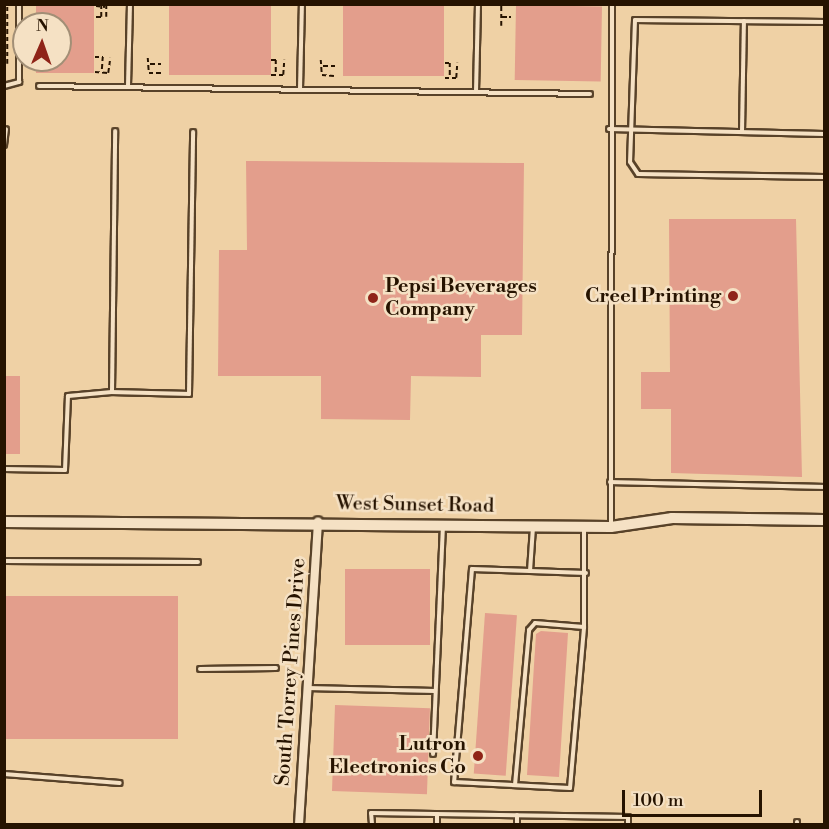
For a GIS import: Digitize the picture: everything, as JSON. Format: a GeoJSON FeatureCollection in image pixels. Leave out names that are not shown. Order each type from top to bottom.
{"type":"FeatureCollection","features":[{"type":"Feature","properties":{"kind":"main road","name":"West Sunset Road"},"geometry":{"type":"LineString","coordinates":[[4,522],[318,522],[611,527],[672,518],[825,520]]}},
{"type":"Feature","properties":{"kind":"street","name":"South Torrey Pines Drive"},"geometry":{"type":"LineString","coordinates":[[299,825],[318,522]]}},
{"type":"Feature","properties":{"kind":"lane"},"geometry":{"type":"LineString","coordinates":[[4,86],[19,82],[19,4]]}},
{"type":"Feature","properties":{"kind":"lane"},"geometry":{"type":"LineString","coordinates":[[128,86],[130,4]]}},
{"type":"Feature","properties":{"kind":"lane"},"geometry":{"type":"LineString","coordinates":[[300,89],[302,4]]}},
{"type":"Feature","properties":{"kind":"lane"},"geometry":{"type":"LineString","coordinates":[[476,92],[478,4]]}},
{"type":"Feature","properties":{"kind":"lane"},"geometry":{"type":"LineString","coordinates":[[611,527],[609,129],[612,4]]}},
{"type":"Feature","properties":{"kind":"lane"},"geometry":{"type":"LineString","coordinates":[[825,22],[635,20],[630,129],[630,162],[638,174],[825,177]]}},
{"type":"Feature","properties":{"kind":"lane"},"geometry":{"type":"LineString","coordinates":[[742,132],[744,21]]}},
{"type":"Feature","properties":{"kind":"lane"},"geometry":{"type":"LineString","coordinates":[[39,86],[590,94]]}},
{"type":"Feature","properties":{"kind":"lane"},"geometry":{"type":"LineString","coordinates":[[4,146],[6,129]]}},
{"type":"Feature","properties":{"kind":"lane"},"geometry":{"type":"LineString","coordinates":[[609,129],[825,134]]}},
{"type":"Feature","properties":{"kind":"lane"},"geometry":{"type":"LineString","coordinates":[[112,392],[115,130]]}},
{"type":"Feature","properties":{"kind":"lane"},"geometry":{"type":"LineString","coordinates":[[4,469],[65,470],[68,396],[112,392],[189,394],[193,132]]}},
{"type":"Feature","properties":{"kind":"lane"},"geometry":{"type":"LineString","coordinates":[[610,482],[825,487]]}},
{"type":"Feature","properties":{"kind":"lane"},"geometry":{"type":"LineString","coordinates":[[433,754],[444,524]]}},
{"type":"Feature","properties":{"kind":"lane"},"geometry":{"type":"LineString","coordinates":[[530,571],[533,525]]}},
{"type":"Feature","properties":{"kind":"lane"},"geometry":{"type":"LineString","coordinates":[[584,526],[586,573],[584,627],[570,788],[454,782],[472,569],[586,573]]}},
{"type":"Feature","properties":{"kind":"lane"},"geometry":{"type":"LineString","coordinates":[[4,561],[198,562]]}},
{"type":"Feature","properties":{"kind":"lane"},"geometry":{"type":"LineString","coordinates":[[515,785],[529,630],[535,624],[584,627]]}},
{"type":"Feature","properties":{"kind":"lane"},"geometry":{"type":"LineString","coordinates":[[200,669],[276,668]]}},
{"type":"Feature","properties":{"kind":"lane"},"geometry":{"type":"LineString","coordinates":[[306,688],[435,691]]}},
{"type":"Feature","properties":{"kind":"lane"},"geometry":{"type":"LineString","coordinates":[[4,774],[120,783]]}},
{"type":"Feature","properties":{"kind":"lane"},"geometry":{"type":"LineString","coordinates":[[372,825],[371,813],[628,817],[628,825]]}},
{"type":"Feature","properties":{"kind":"lane"},"geometry":{"type":"LineString","coordinates":[[437,814],[437,825]]}},
{"type":"Feature","properties":{"kind":"lane"},"geometry":{"type":"LineString","coordinates":[[517,815],[517,825]]}},
{"type":"Feature","properties":{"kind":"path"},"geometry":{"type":"LineString","coordinates":[[7,4],[7,64]]}},
{"type":"Feature","properties":{"kind":"path"},"geometry":{"type":"LineString","coordinates":[[501,4],[501,26]]}},
{"type":"Feature","properties":{"kind":"path"},"geometry":{"type":"LineString","coordinates":[[96,6],[106,6],[106,17]]}},
{"type":"Feature","properties":{"kind":"path"},"geometry":{"type":"LineString","coordinates":[[96,17],[100,17],[101,6]]}},
{"type":"Feature","properties":{"kind":"path"},"geometry":{"type":"LineString","coordinates":[[501,17],[512,17]]}},
{"type":"Feature","properties":{"kind":"path"},"geometry":{"type":"LineString","coordinates":[[95,57],[103,57],[102,72]]}},
{"type":"Feature","properties":{"kind":"path"},"geometry":{"type":"LineString","coordinates":[[95,72],[108,73],[110,58]]}},
{"type":"Feature","properties":{"kind":"path"},"geometry":{"type":"LineString","coordinates":[[148,58],[149,73],[161,73]]}},
{"type":"Feature","properties":{"kind":"path"},"geometry":{"type":"LineString","coordinates":[[271,60],[276,60],[276,75]]}},
{"type":"Feature","properties":{"kind":"path"},"geometry":{"type":"LineString","coordinates":[[271,75],[283,75],[284,60]]}},
{"type":"Feature","properties":{"kind":"path"},"geometry":{"type":"LineString","coordinates":[[321,60],[322,75],[334,76]]}},
{"type":"Feature","properties":{"kind":"path"},"geometry":{"type":"LineString","coordinates":[[445,63],[450,63],[450,78]]}},
{"type":"Feature","properties":{"kind":"path"},"geometry":{"type":"LineString","coordinates":[[445,78],[456,78],[457,63]]}},
{"type":"Feature","properties":{"kind":"path"},"geometry":{"type":"LineString","coordinates":[[149,64],[161,64]]}},
{"type":"Feature","properties":{"kind":"path"},"geometry":{"type":"LineString","coordinates":[[322,66],[335,66]]}},
{"type":"Feature","properties":{"kind":"building"},"geometry":{"type":"Polygon","coordinates":[[[36,4],[94,4],[94,73],[36,73],[72,72],[72,12],[36,12],[36,4]]]}},
{"type":"Feature","properties":{"kind":"building"},"geometry":{"type":"Polygon","coordinates":[[[169,4],[271,4],[271,75],[169,75],[169,4]]]}},
{"type":"Feature","properties":{"kind":"building"},"geometry":{"type":"Polygon","coordinates":[[[343,4],[444,4],[444,76],[343,76],[343,4]]]}},
{"type":"Feature","properties":{"kind":"building"},"geometry":{"type":"Polygon","coordinates":[[[516,5],[602,7],[601,81],[515,80],[516,5]]]}},
{"type":"Feature","properties":{"kind":"building"},"geometry":{"type":"Polygon","coordinates":[[[246,161],[524,163],[522,335],[481,335],[481,377],[411,376],[410,420],[321,419],[321,376],[218,376],[219,250],[247,250],[246,161]]]}},
{"type":"Feature","properties":{"kind":"building","name":"Creel Printing"},"geometry":{"type":"Polygon","coordinates":[[[669,219],[796,219],[802,477],[671,473],[671,409],[641,409],[641,372],[670,372],[669,219]]]}},
{"type":"Feature","properties":{"kind":"building"},"geometry":{"type":"Polygon","coordinates":[[[4,376],[20,376],[20,454],[4,454],[4,376]]]}},
{"type":"Feature","properties":{"kind":"building"},"geometry":{"type":"Polygon","coordinates":[[[345,569],[430,569],[430,645],[345,645],[345,569]]]}},
{"type":"Feature","properties":{"kind":"building"},"geometry":{"type":"Polygon","coordinates":[[[4,596],[178,596],[178,739],[4,739],[4,596]]]}},
{"type":"Feature","properties":{"kind":"building"},"geometry":{"type":"Polygon","coordinates":[[[485,613],[517,615],[506,776],[474,774],[485,613]]]}},
{"type":"Feature","properties":{"kind":"building"},"geometry":{"type":"Polygon","coordinates":[[[541,631],[568,633],[559,777],[527,775],[536,634],[541,631]]]}},
{"type":"Feature","properties":{"kind":"building"},"geometry":{"type":"Polygon","coordinates":[[[335,705],[430,708],[427,794],[332,791],[335,705]]]}},
{"type":"Feature","properties":{"kind":"place","name":"Creel Printing"},"geometry":{"type":"Point","coordinates":[733,296]}},
{"type":"Feature","properties":{"kind":"place","name":"Pepsi Beverages Company"},"geometry":{"type":"Point","coordinates":[373,298]}},
{"type":"Feature","properties":{"kind":"place","name":"Lutron Electronics Co"},"geometry":{"type":"Point","coordinates":[478,756]}}]}
